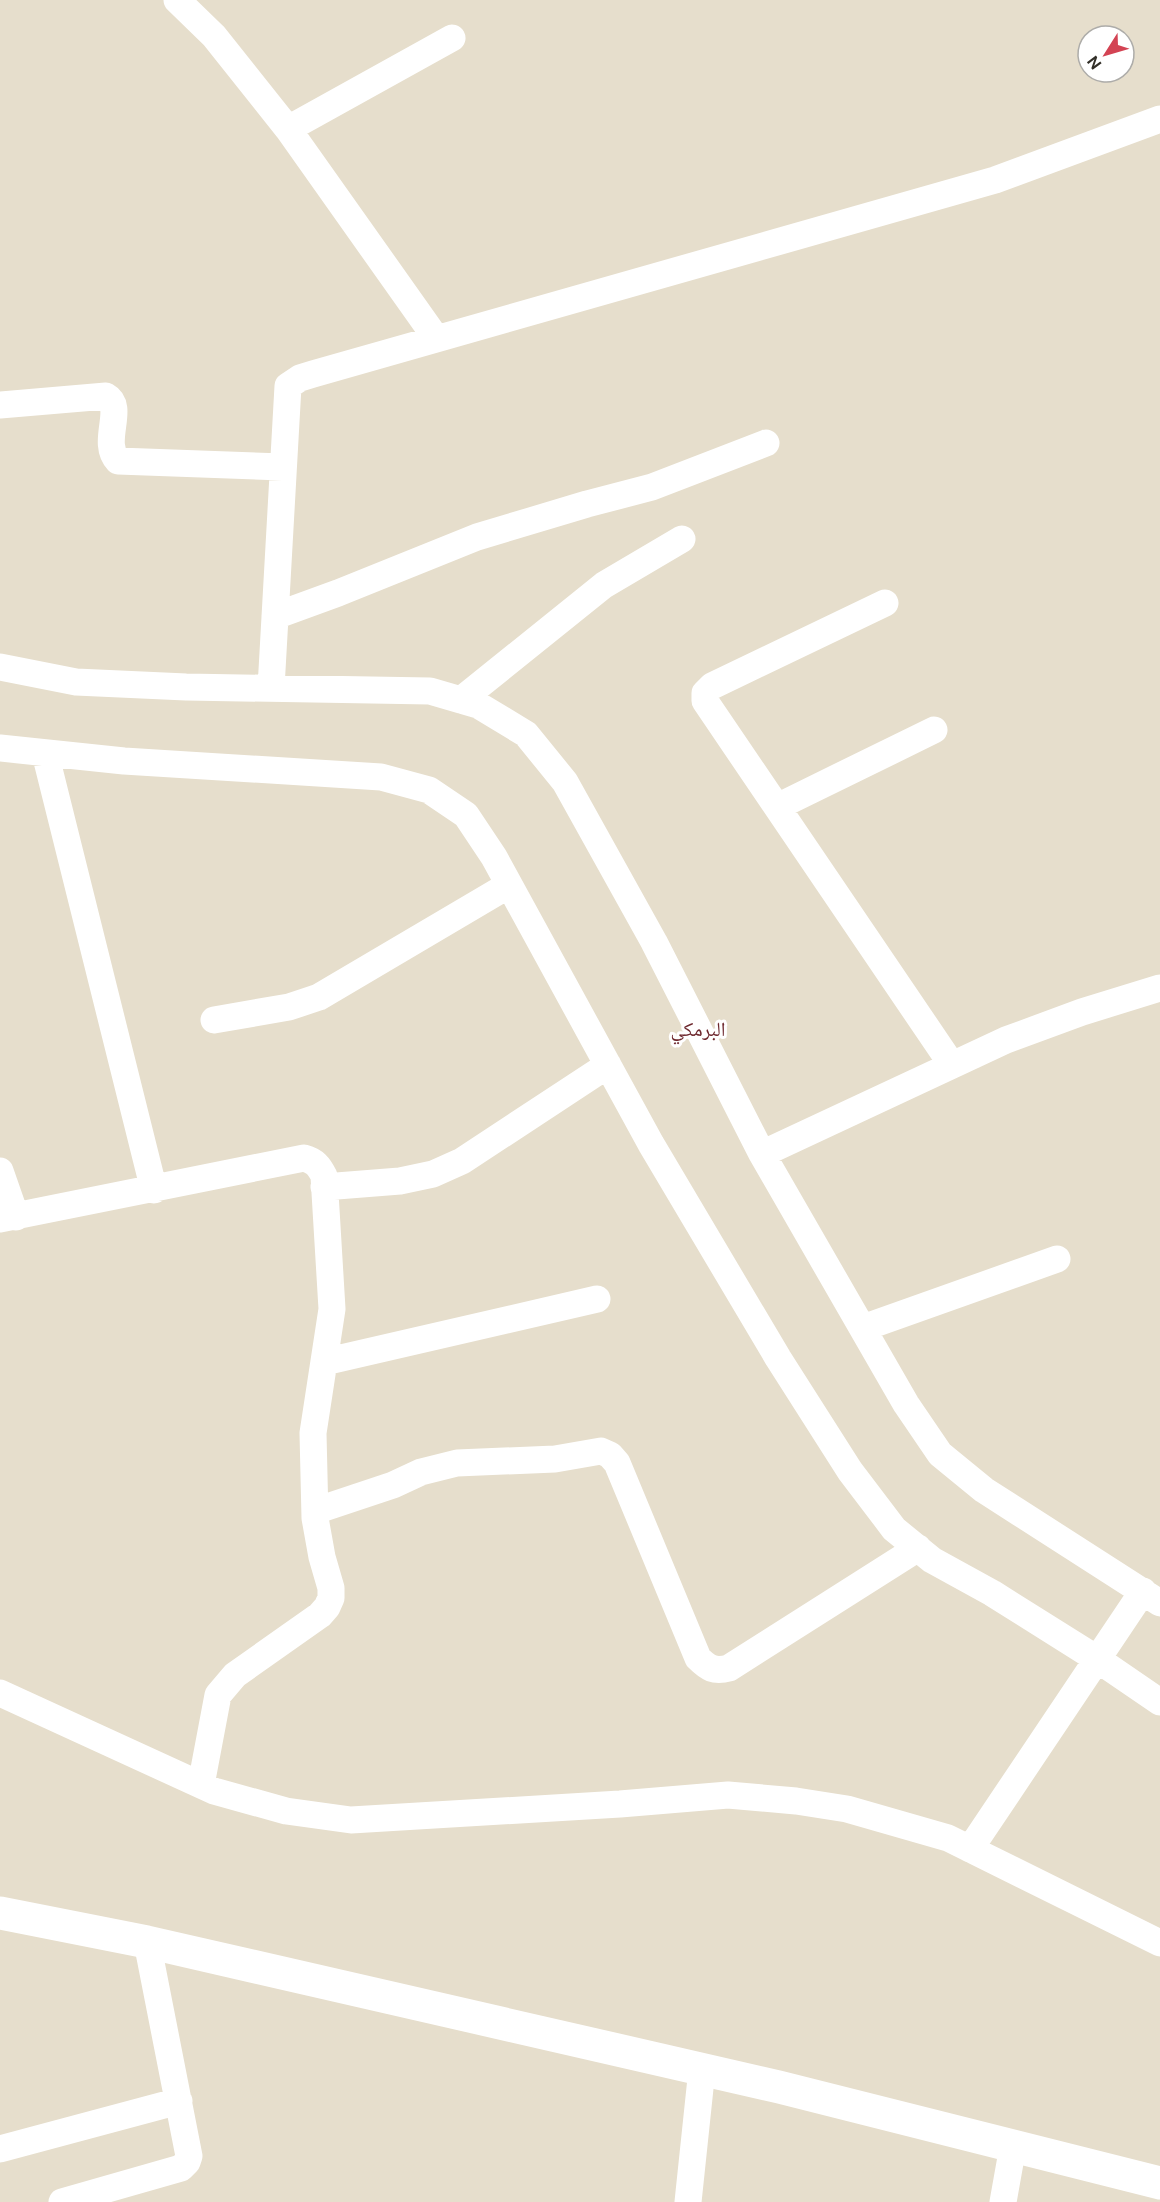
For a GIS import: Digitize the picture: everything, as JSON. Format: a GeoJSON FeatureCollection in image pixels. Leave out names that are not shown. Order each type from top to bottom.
{"type":"FeatureCollection","features":[{"type":"Feature","properties":{"kind":"main road"},"geometry":{"type":"LineString","coordinates":[[0,1913],[147,1942],[791,2089],[1160,2183]]}},
{"type":"Feature","properties":{"kind":"street"},"geometry":{"type":"LineString","coordinates":[[177,0],[214,36],[288,129],[436,338]]}},
{"type":"Feature","properties":{"kind":"street"},"geometry":{"type":"LineString","coordinates":[[288,129],[452,38]]}},
{"type":"Feature","properties":{"kind":"street"},"geometry":{"type":"LineString","coordinates":[[271,688],[288,386],[300,378],[995,180],[1160,119]]}},
{"type":"Feature","properties":{"kind":"street"},"geometry":{"type":"LineString","coordinates":[[0,405],[106,396],[114,405],[111,447],[112,454],[118,461],[283,467]]}},
{"type":"Feature","properties":{"kind":"street"},"geometry":{"type":"LineString","coordinates":[[275,616],[477,537],[652,487],[766,443]]}},
{"type":"Feature","properties":{"kind":"street"},"geometry":{"type":"LineString","coordinates":[[461,700],[604,585],[682,538]]}},
{"type":"Feature","properties":{"kind":"street"},"geometry":{"type":"LineString","coordinates":[[885,603],[712,686],[705,693],[705,701],[952,1065]]}},
{"type":"Feature","properties":{"kind":"street"},"geometry":{"type":"LineString","coordinates":[[0,667],[76,682],[430,691],[478,705],[526,734],[565,782],[654,942],[762,1154],[906,1404],[940,1454],[984,1490],[1146,1599],[1112,1637],[970,1849]]}},
{"type":"Feature","properties":{"kind":"street"},"geometry":{"type":"LineString","coordinates":[[777,807],[934,730]]}},
{"type":"Feature","properties":{"kind":"street"},"geometry":{"type":"LineString","coordinates":[[0,748],[124,761],[381,777],[429,790],[466,815],[494,857],[651,1144],[778,1358],[850,1471],[894,1529],[932,1560],[992,1593],[1160,1702]]}},
{"type":"Feature","properties":{"kind":"street"},"geometry":{"type":"LineString","coordinates":[[45,753],[154,1190]]}},
{"type":"Feature","properties":{"kind":"street"},"geometry":{"type":"LineString","coordinates":[[214,1020],[289,1007],[319,997],[509,885]]}},
{"type":"Feature","properties":{"kind":"street"},"geometry":{"type":"LineString","coordinates":[[762,1154],[1017,1036],[1082,1012],[1160,989]]}},
{"type":"Feature","properties":{"kind":"street"},"geometry":{"type":"LineString","coordinates":[[324,1188],[400,1181],[433,1174],[462,1161],[608,1065]]}},
{"type":"Feature","properties":{"kind":"street"},"geometry":{"type":"LineString","coordinates":[[0,1171],[8,1218],[304,1158],[312,1160],[319,1166],[324,1176],[332,1309],[313,1433],[315,1511],[322,1557],[331,1588],[331,1598],[320,1615],[235,1675],[218,1695],[201,1785]]}},
{"type":"Feature","properties":{"kind":"street"},"geometry":{"type":"LineString","coordinates":[[863,1328],[1057,1259]]}},
{"type":"Feature","properties":{"kind":"street"},"geometry":{"type":"LineString","coordinates":[[324,1362],[597,1299]]}},
{"type":"Feature","properties":{"kind":"street"},"geometry":{"type":"LineString","coordinates":[[315,1511],[393,1485],[421,1472],[457,1463],[555,1459],[601,1451],[610,1455],[617,1463],[698,1658],[709,1668],[719,1671],[729,1668],[918,1548]]}},
{"type":"Feature","properties":{"kind":"street"},"geometry":{"type":"LineString","coordinates":[[0,1693],[214,1791],[286,1811],[351,1820],[620,1804],[728,1795],[796,1801],[848,1809],[948,1838],[1160,1942]]}},
{"type":"Feature","properties":{"kind":"street"},"geometry":{"type":"LineString","coordinates":[[62,2202],[181,2168],[188,2163],[189,2156],[179,2101],[147,1942]]}},
{"type":"Feature","properties":{"kind":"street"},"geometry":{"type":"LineString","coordinates":[[688,2202],[702,2069]]}},
{"type":"Feature","properties":{"kind":"street"},"geometry":{"type":"LineString","coordinates":[[0,2149],[179,2101]]}},
{"type":"Feature","properties":{"kind":"street"},"geometry":{"type":"LineString","coordinates":[[1003,2202],[1013,2146]]}},
{"type":"Feature","properties":{"kind":"district","name":"البرمكي"},"geometry":{"type":"Point","coordinates":[698,1029]}}]}
